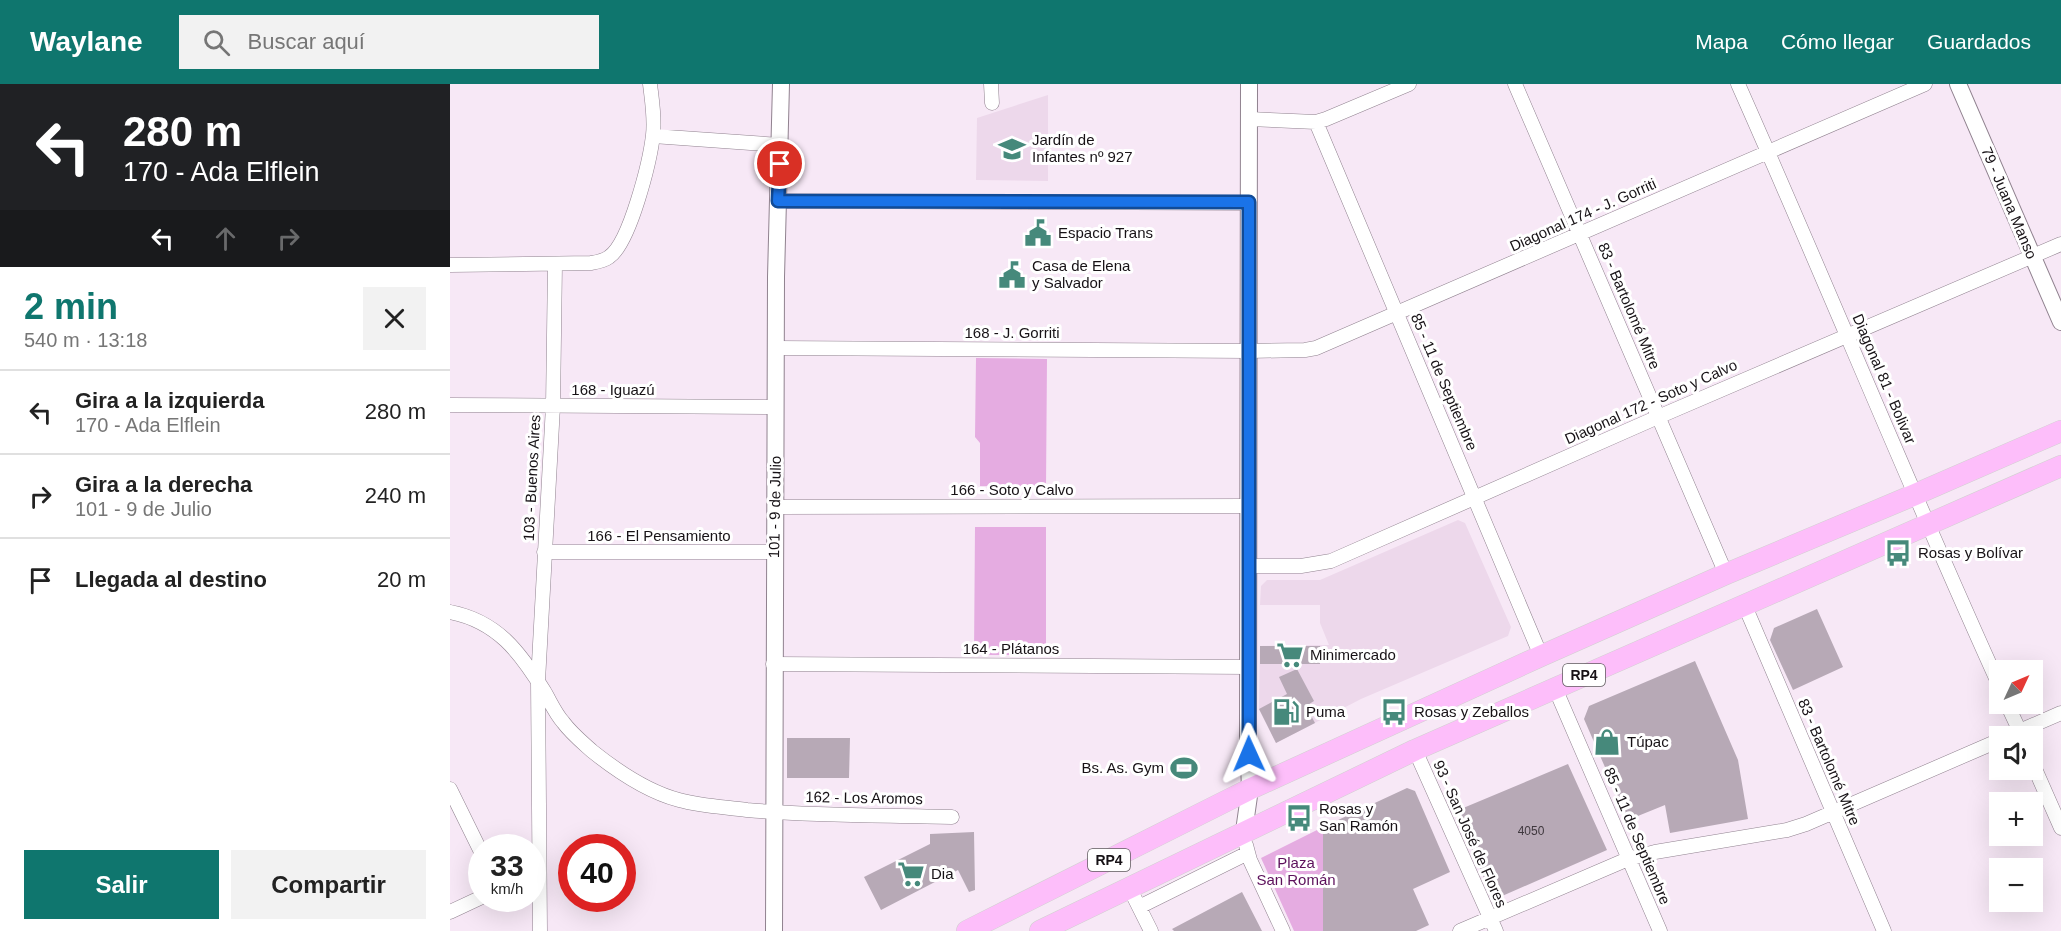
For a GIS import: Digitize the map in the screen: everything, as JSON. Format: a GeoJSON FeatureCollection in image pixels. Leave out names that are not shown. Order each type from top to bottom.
{"type":"FeatureCollection","features":[{"type":"Feature","properties":{"kind":"main road","name":"RP4"},"geometry":{"type":"LineString","coordinates":[[967,931],[1250,789],[1541,656],[2061,431]]}},
{"type":"Feature","properties":{"kind":"main road","name":"RP4"},"geometry":{"type":"LineString","coordinates":[[1040,931],[1415,750],[2061,466]]}},
{"type":"Feature","properties":{"kind":"street"},"geometry":{"type":"LineString","coordinates":[[450,266],[591,263],[609,257],[615,252],[630,222],[653,136],[654,116],[650,84]]}},
{"type":"Feature","properties":{"kind":"street","name":"101 - 9 de Julio"},"geometry":{"type":"LineString","coordinates":[[774,931],[775,407],[781,84]]}},
{"type":"Feature","properties":{"kind":"street"},"geometry":{"type":"LineString","coordinates":[[991,84],[992,103]]}},
{"type":"Feature","properties":{"kind":"street"},"geometry":{"type":"LineString","coordinates":[[1249,84],[1248,737],[1250,789],[1244,831],[1248,853],[1283,931]]}},
{"type":"Feature","properties":{"kind":"street"},"geometry":{"type":"LineString","coordinates":[[1249,119],[1316,122],[1409,84]]}},
{"type":"Feature","properties":{"kind":"street","name":"83 - Bartolomé Mitre"},"geometry":{"type":"LineString","coordinates":[[1515,84],[1726,574]]}},
{"type":"Feature","properties":{"kind":"street","name":"Diagonal 81 - Bolivar"},"geometry":{"type":"LineString","coordinates":[[1738,84],[1848,335],[1927,526],[1989,663]]}},
{"type":"Feature","properties":{"kind":"street","name":"Diagonal 174 - J. Gorriti"},"geometry":{"type":"LineString","coordinates":[[1249,351],[1316,348],[1925,84]]}},
{"type":"Feature","properties":{"kind":"street","name":"79 - Juana Manso"},"geometry":{"type":"LineString","coordinates":[[1958,84],[2061,322]]}},
{"type":"Feature","properties":{"kind":"street","name":"85 - 11 de Septiembre"},"geometry":{"type":"LineString","coordinates":[[1316,122],[1541,656]]}},
{"type":"Feature","properties":{"kind":"street"},"geometry":{"type":"LineString","coordinates":[[653,136],[780,146]]}},
{"type":"Feature","properties":{"kind":"street"},"geometry":{"type":"LineString","coordinates":[[778,201],[1249,202]]}},
{"type":"Feature","properties":{"kind":"street","name":"Diagonal 172 - Soto y Calvo"},"geometry":{"type":"LineString","coordinates":[[1249,566],[1301,566],[1331,561],[1658,417],[2061,244]]}},
{"type":"Feature","properties":{"kind":"street","name":"103 - Buenos Aires"},"geometry":{"type":"LineString","coordinates":[[536,834],[538,681],[553,406],[555,264]]}},
{"type":"Feature","properties":{"kind":"street","name":"168 - J. Gorriti"},"geometry":{"type":"LineString","coordinates":[[776,348],[1249,351]]}},
{"type":"Feature","properties":{"kind":"street","name":"168 - Iguazú"},"geometry":{"type":"LineString","coordinates":[[450,405],[775,407]]}},
{"type":"Feature","properties":{"kind":"street","name":"166 - Soto y Calvo"},"geometry":{"type":"LineString","coordinates":[[775,507],[1250,506]]}},
{"type":"Feature","properties":{"kind":"street","name":"166 - El Pensamiento"},"geometry":{"type":"LineString","coordinates":[[544,552],[774,552]]}},
{"type":"Feature","properties":{"kind":"street","name":"83 - Bartolomé Mitre"},"geometry":{"type":"LineString","coordinates":[[1745,606],[1884,931]]}},
{"type":"Feature","properties":{"kind":"street","name":"162 - Los Aromos"},"geometry":{"type":"LineString","coordinates":[[450,612],[468,615],[496,631],[519,653],[562,722],[576,737],[632,779],[678,800],[702,805],[775,812],[952,817]]}},
{"type":"Feature","properties":{"kind":"street","name":"164 - Plátanos"},"geometry":{"type":"LineString","coordinates":[[773,664],[1249,667]]}},
{"type":"Feature","properties":{"kind":"street","name":"85 - 11 de Septiembre"},"geometry":{"type":"LineString","coordinates":[[1555,688],[1660,931]]}},
{"type":"Feature","properties":{"kind":"street"},"geometry":{"type":"LineString","coordinates":[[2034,726],[2061,713]]}},
{"type":"Feature","properties":{"kind":"street"},"geometry":{"type":"LineString","coordinates":[[1460,931],[1628,859],[1655,852],[1787,830],[1833,813],[1989,745]]}},
{"type":"Feature","properties":{"kind":"street","name":"93 - San José de Flores"},"geometry":{"type":"LineString","coordinates":[[1415,750],[1496,931]]}},
{"type":"Feature","properties":{"kind":"street"},"geometry":{"type":"LineString","coordinates":[[2040,780],[2061,828]]}},
{"type":"Feature","properties":{"kind":"street"},"geometry":{"type":"LineString","coordinates":[[450,789],[472,834]]}},
{"type":"Feature","properties":{"kind":"street"},"geometry":{"type":"LineString","coordinates":[[1139,907],[1248,853]]}},
{"type":"Feature","properties":{"kind":"street"},"geometry":{"type":"LineString","coordinates":[[1129,887],[1151,931]]}},
{"type":"Feature","properties":{"kind":"street"},"geometry":{"type":"LineString","coordinates":[[450,912],[468,904]]}},
{"type":"Feature","properties":{"kind":"street","name":"103 - Buenos Aires"},"geometry":{"type":"LineString","coordinates":[[539,912],[540,931]]}},
{"type":"Feature","properties":{"kind":"shaded area","name":"Jardín de Infantes nº 927"},"geometry":{"type":"Polygon","coordinates":[[[1048,95],[1048,181],[976,180],[977,118],[1048,95]]]}},
{"type":"Feature","properties":{"kind":"shaded area"},"geometry":{"type":"Polygon","coordinates":[[[1458,520],[1465,523],[1511,627],[1508,636],[1361,699],[1276,743],[1259,709],[1260,646],[1329,645],[1320,623],[1320,605],[1260,605],[1261,586],[1267,580],[1320,580],[1458,520]]]}},
{"type":"Feature","properties":{"kind":"green space"},"geometry":{"type":"Polygon","coordinates":[[[976,358],[1047,359],[1046,487],[980,486],[980,443],[975,437],[976,358]]]}},
{"type":"Feature","properties":{"kind":"green space"},"geometry":{"type":"Polygon","coordinates":[[[975,527],[1046,527],[1046,655],[974,655],[975,527]]]}},
{"type":"Feature","properties":{"kind":"green space","name":"Plaza San Román"},"geometry":{"type":"Polygon","coordinates":[[[1323,827],[1323,931],[1294,931],[1261,858],[1323,827]]]}},
{"type":"Feature","properties":{"kind":"building"},"geometry":{"type":"Polygon","coordinates":[[[1817,609],[1843,667],[1793,690],[1770,640],[1774,628],[1817,609]]]}},
{"type":"Feature","properties":{"kind":"building","name":"Minimercado"},"geometry":{"type":"Polygon","coordinates":[[[1260,646],[1320,646],[1320,664],[1260,664],[1260,646]]]}},
{"type":"Feature","properties":{"kind":"building"},"geometry":{"type":"Polygon","coordinates":[[[1695,661],[1738,760],[1748,819],[1670,833],[1665,805],[1628,820],[1584,719],[1589,706],[1695,661]]]}},
{"type":"Feature","properties":{"kind":"building"},"geometry":{"type":"Polygon","coordinates":[[[1297,669],[1314,701],[1306,706],[1315,723],[1276,743],[1259,709],[1287,694],[1279,677],[1297,669]]]}},
{"type":"Feature","properties":{"kind":"building"},"geometry":{"type":"Polygon","coordinates":[[[787,738],[850,738],[849,778],[787,778],[787,738]]]}},
{"type":"Feature","properties":{"kind":"building"},"geometry":{"type":"Polygon","coordinates":[[[1568,764],[1607,850],[1493,900],[1456,811],[1568,764]]]}},
{"type":"Feature","properties":{"kind":"building"},"geometry":{"type":"Polygon","coordinates":[[[1407,788],[1415,791],[1450,872],[1413,889],[1429,925],[1416,931],[1323,931],[1323,827],[1407,788]]]}},
{"type":"Feature","properties":{"kind":"building","name":"Dia"},"geometry":{"type":"Polygon","coordinates":[[[974,832],[975,890],[969,892],[958,870],[881,910],[864,877],[930,844],[930,834],[974,832]]]}},
{"type":"Feature","properties":{"kind":"building"},"geometry":{"type":"Polygon","coordinates":[[[1242,892],[1262,931],[1174,931],[1172,929],[1242,892]]]}},
{"type":"Feature","properties":{"kind":"place","name":"Jardín de Infantes nº 927"},"geometry":{"type":"Point","coordinates":[1012,149]}},
{"type":"Feature","properties":{"kind":"place","name":"Espacio Trans"},"geometry":{"type":"Point","coordinates":[1038,233]}},
{"type":"Feature","properties":{"kind":"place","name":"Casa de Elena y Salvador"},"geometry":{"type":"Point","coordinates":[1012,275]}},
{"type":"Feature","properties":{"kind":"place","name":"Rosas y Bolívar"},"geometry":{"type":"Point","coordinates":[1898,553]}},
{"type":"Feature","properties":{"kind":"place","name":"Minimercado"},"geometry":{"type":"Point","coordinates":[1290,655]}},
{"type":"Feature","properties":{"kind":"place","name":"Puma"},"geometry":{"type":"Point","coordinates":[1286,712]}},
{"type":"Feature","properties":{"kind":"place","name":"Rosas y Zeballos"},"geometry":{"type":"Point","coordinates":[1394,712]}},
{"type":"Feature","properties":{"kind":"place","name":"Túpac"},"geometry":{"type":"Point","coordinates":[1607,742]}},
{"type":"Feature","properties":{"kind":"place","name":"Bs. As. Gym"},"geometry":{"type":"Point","coordinates":[1184,768]}},
{"type":"Feature","properties":{"kind":"place","name":"Rosas y San Ramón"},"geometry":{"type":"Point","coordinates":[1299,818]}},
{"type":"Feature","properties":{"kind":"place","name":"Dia"},"geometry":{"type":"Point","coordinates":[911,874]}},
{"type":"Feature","properties":{"kind":"route"},"geometry":{"type":"LineString","coordinates":[[780,164],[778,201],[1249,202],[1249,754]]}}]}
